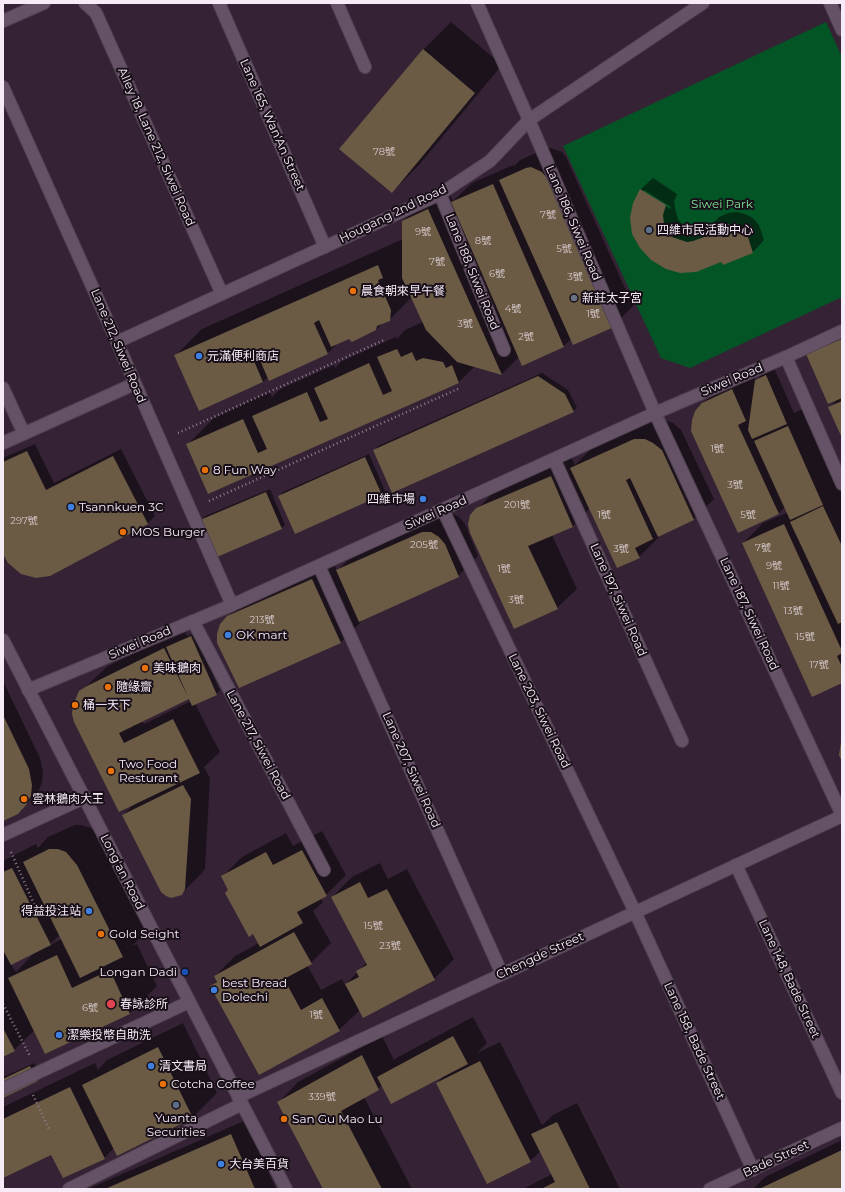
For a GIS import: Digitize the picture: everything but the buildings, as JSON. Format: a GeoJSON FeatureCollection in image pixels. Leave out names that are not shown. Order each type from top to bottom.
{"type":"FeatureCollection","features":[{"type":"Feature","properties":{"kind":"street"},"geometry":{"type":"LineString","coordinates":[[3,21],[44,3]]}},
{"type":"Feature","properties":{"kind":"street","name":"Alley 18, Lane 212, Siwei Road"},"geometry":{"type":"LineString","coordinates":[[85,3],[96,12],[222,294]]}},
{"type":"Feature","properties":{"kind":"street","name":"Lane 165, Wan'An Street"},"geometry":{"type":"LineString","coordinates":[[219,3],[325,247]]}},
{"type":"Feature","properties":{"kind":"street"},"geometry":{"type":"LineString","coordinates":[[337,3],[366,67]]}},
{"type":"Feature","properties":{"kind":"street","name":"Lane 186, Siwei Road"},"geometry":{"type":"LineString","coordinates":[[477,3],[529,120],[655,414]]}},
{"type":"Feature","properties":{"kind":"street","name":"Hougang 2nd Road"},"geometry":{"type":"LineString","coordinates":[[117,342],[440,194],[490,161],[529,120],[703,3]]}},
{"type":"Feature","properties":{"kind":"street"},"geometry":{"type":"LineString","coordinates":[[830,3],[842,30]]}},
{"type":"Feature","properties":{"kind":"street","name":"Lane 212, Siwei Road"},"geometry":{"type":"LineString","coordinates":[[3,86],[232,605]]}},
{"type":"Feature","properties":{"kind":"street","name":"Lane 188, Siwei Road"},"geometry":{"type":"LineString","coordinates":[[440,194],[504,350]]}},
{"type":"Feature","properties":{"kind":"street","name":"Siwei Road"},"geometry":{"type":"LineString","coordinates":[[28,690],[232,605],[554,459],[842,331]]}},
{"type":"Feature","properties":{"kind":"street"},"geometry":{"type":"LineString","coordinates":[[786,357],[842,484]]}},
{"type":"Feature","properties":{"kind":"street"},"geometry":{"type":"LineString","coordinates":[[3,443],[134,384]]}},
{"type":"Feature","properties":{"kind":"street"},"geometry":{"type":"LineString","coordinates":[[3,388],[24,434]]}},
{"type":"Feature","properties":{"kind":"street","name":"Lane 187, Siwei Road"},"geometry":{"type":"LineString","coordinates":[[655,414],[842,816]]}},
{"type":"Feature","properties":{"kind":"street","name":"Lane 197, Siwei Road"},"geometry":{"type":"LineString","coordinates":[[554,459],[682,741]]}},
{"type":"Feature","properties":{"kind":"street","name":"Lane 203, Siwei Road"},"geometry":{"type":"LineString","coordinates":[[443,510],[635,912]]}},
{"type":"Feature","properties":{"kind":"street","name":"Lane 207, Siwei Road"},"geometry":{"type":"LineString","coordinates":[[319,566],[502,974]]}},
{"type":"Feature","properties":{"kind":"street","name":"Lane 217, Siwei Road"},"geometry":{"type":"LineString","coordinates":[[193,621],[324,870]]}},
{"type":"Feature","properties":{"kind":"street","name":"Long'an Road"},"geometry":{"type":"LineString","coordinates":[[4,645],[286,1189]]}},
{"type":"Feature","properties":{"kind":"street"},"geometry":{"type":"LineString","coordinates":[[3,835],[84,798]]}},
{"type":"Feature","properties":{"kind":"street","name":"Chengde Street"},"geometry":{"type":"LineString","coordinates":[[69,1189],[240,1100],[502,974],[842,816]]}},
{"type":"Feature","properties":{"kind":"street","name":"Lane 148, Bade Street"},"geometry":{"type":"LineString","coordinates":[[736,866],[842,1093]]}},
{"type":"Feature","properties":{"kind":"street","name":"Lane 158, Bade Street"},"geometry":{"type":"LineString","coordinates":[[635,912],[753,1170]]}},
{"type":"Feature","properties":{"kind":"street"},"geometry":{"type":"LineString","coordinates":[[3,1089],[190,1002]]}},
{"type":"Feature","properties":{"kind":"street","name":"Bade Street"},"geometry":{"type":"LineString","coordinates":[[710,1189],[842,1128]]}},
{"type":"Feature","properties":{"kind":"path"},"geometry":{"type":"LineString","coordinates":[[160,442],[384,340]]}},
{"type":"Feature","properties":{"kind":"path"},"geometry":{"type":"LineString","coordinates":[[190,510],[460,388]]}},
{"type":"Feature","properties":{"kind":"path"},"geometry":{"type":"LineString","coordinates":[[9,849],[38,913]]}},
{"type":"Feature","properties":{"kind":"path"},"geometry":{"type":"LineString","coordinates":[[3,1004],[38,1072]]}},
{"type":"Feature","properties":{"kind":"path"},"geometry":{"type":"LineString","coordinates":[[25,1079],[49,1130]]}},
{"type":"Feature","properties":{"kind":"green space","name":"Siwei Park"},"geometry":{"type":"Polygon","coordinates":[[[826,22],[842,57],[842,297],[690,368],[661,358],[563,146],[826,22]]]}},
{"type":"Feature","properties":{"kind":"place","name":"四維市民活動中心"},"geometry":{"type":"Point","coordinates":[649,230]}},
{"type":"Feature","properties":{"kind":"place","name":"晨食朝來早午餐"},"geometry":{"type":"Point","coordinates":[353,291]}},
{"type":"Feature","properties":{"kind":"place","name":"新莊太子宮"},"geometry":{"type":"Point","coordinates":[574,298]}},
{"type":"Feature","properties":{"kind":"place","name":"元滿便利商店"},"geometry":{"type":"Point","coordinates":[199,356]}},
{"type":"Feature","properties":{"kind":"place","name":"8 Fun Way"},"geometry":{"type":"Point","coordinates":[205,470]}},
{"type":"Feature","properties":{"kind":"place","name":"四維市場"},"geometry":{"type":"Point","coordinates":[423,499]}},
{"type":"Feature","properties":{"kind":"place","name":"Tsannkuen 3C"},"geometry":{"type":"Point","coordinates":[71,507]}},
{"type":"Feature","properties":{"kind":"place","name":"MOS Burger"},"geometry":{"type":"Point","coordinates":[123,532]}},
{"type":"Feature","properties":{"kind":"place","name":"OK mart"},"geometry":{"type":"Point","coordinates":[228,635]}},
{"type":"Feature","properties":{"kind":"place","name":"美味鵝肉"},"geometry":{"type":"Point","coordinates":[145,668]}},
{"type":"Feature","properties":{"kind":"place","name":"隨緣齋"},"geometry":{"type":"Point","coordinates":[108,687]}},
{"type":"Feature","properties":{"kind":"place","name":"桶一天下"},"geometry":{"type":"Point","coordinates":[75,705]}},
{"type":"Feature","properties":{"kind":"place","name":"Two Food Resturant"},"geometry":{"type":"Point","coordinates":[111,771]}},
{"type":"Feature","properties":{"kind":"place","name":"雲林鵝肉大王"},"geometry":{"type":"Point","coordinates":[24,799]}},
{"type":"Feature","properties":{"kind":"place","name":"得益投注站"},"geometry":{"type":"Point","coordinates":[89,911]}},
{"type":"Feature","properties":{"kind":"place","name":"Gold Seight"},"geometry":{"type":"Point","coordinates":[101,934]}},
{"type":"Feature","properties":{"kind":"place","name":"Longan Dadi"},"geometry":{"type":"Point","coordinates":[185,972]}},
{"type":"Feature","properties":{"kind":"place","name":"best Bread Dolechi"},"geometry":{"type":"Point","coordinates":[214,990]}},
{"type":"Feature","properties":{"kind":"place","name":"春詠診所"},"geometry":{"type":"Point","coordinates":[111,1004]}},
{"type":"Feature","properties":{"kind":"place","name":"潔樂投幣自助洗"},"geometry":{"type":"Point","coordinates":[59,1035]}},
{"type":"Feature","properties":{"kind":"place","name":"清文書局"},"geometry":{"type":"Point","coordinates":[151,1066]}},
{"type":"Feature","properties":{"kind":"place","name":"Cotcha Coffee"},"geometry":{"type":"Point","coordinates":[163,1084]}},
{"type":"Feature","properties":{"kind":"place","name":"Yuanta Securities"},"geometry":{"type":"Point","coordinates":[176,1105]}},
{"type":"Feature","properties":{"kind":"place","name":"San Gu Mao Lu"},"geometry":{"type":"Point","coordinates":[284,1119]}},
{"type":"Feature","properties":{"kind":"place","name":"大台美百貨"},"geometry":{"type":"Point","coordinates":[221,1164]}}]}
